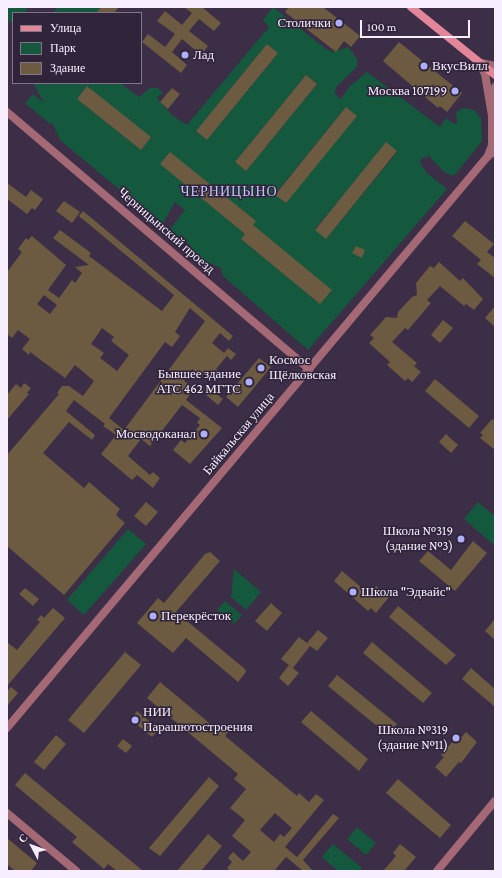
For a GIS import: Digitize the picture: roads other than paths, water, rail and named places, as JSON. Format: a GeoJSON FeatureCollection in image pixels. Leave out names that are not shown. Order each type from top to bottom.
{"type":"FeatureCollection","features":[{"type":"Feature","properties":{"kind":"main road"},"geometry":{"type":"LineString","coordinates":[[411,7],[495,75]]}},
{"type":"Feature","properties":{"kind":"street"},"geometry":{"type":"LineString","coordinates":[[479,62],[495,66]]}},
{"type":"Feature","properties":{"kind":"street"},"geometry":{"type":"LineString","coordinates":[[479,62],[485,74],[493,116]]}},
{"type":"Feature","properties":{"kind":"street"},"geometry":{"type":"LineString","coordinates":[[492,154],[495,87]]}},
{"type":"Feature","properties":{"kind":"street","name":"Черницынский проезд"},"geometry":{"type":"LineString","coordinates":[[7,112],[309,369]]}},
{"type":"Feature","properties":{"kind":"street","name":"Байкальская улица"},"geometry":{"type":"LineString","coordinates":[[7,728],[492,154]]}},
{"type":"Feature","properties":{"kind":"street"},"geometry":{"type":"LineString","coordinates":[[438,871],[495,801]]}},
{"type":"Feature","properties":{"kind":"street"},"geometry":{"type":"LineString","coordinates":[[7,813],[76,871]]}},
{"type":"Feature","properties":{"kind":"place","name":"Столички"},"geometry":{"type":"Point","coordinates":[339,23]}},
{"type":"Feature","properties":{"kind":"place","name":"Лад"},"geometry":{"type":"Point","coordinates":[185,55]}},
{"type":"Feature","properties":{"kind":"place","name":"ВкусВилл"},"geometry":{"type":"Point","coordinates":[424,66]}},
{"type":"Feature","properties":{"kind":"place","name":"Москва 107199"},"geometry":{"type":"Point","coordinates":[455,91]}},
{"type":"Feature","properties":{"kind":"place","name":"Космос Щёлковская"},"geometry":{"type":"Point","coordinates":[261,368]}},
{"type":"Feature","properties":{"kind":"place","name":"Бывшее здание АТС 462 МГТС"},"geometry":{"type":"Point","coordinates":[249,382]}},
{"type":"Feature","properties":{"kind":"place","name":"Мосводоканал"},"geometry":{"type":"Point","coordinates":[204,434]}},
{"type":"Feature","properties":{"kind":"place","name":"Школа №319 (здание №3)"},"geometry":{"type":"Point","coordinates":[461,539]}},
{"type":"Feature","properties":{"kind":"place","name":"Школа \"Эдвайс\""},"geometry":{"type":"Point","coordinates":[353,592]}},
{"type":"Feature","properties":{"kind":"place","name":"Перекрёсток"},"geometry":{"type":"Point","coordinates":[153,616]}},
{"type":"Feature","properties":{"kind":"place","name":"НИИ Парашютостроения"},"geometry":{"type":"Point","coordinates":[135,720]}},
{"type":"Feature","properties":{"kind":"place","name":"Школа №319 (здание №11)"},"geometry":{"type":"Point","coordinates":[456,738]}},
{"type":"Feature","properties":{"kind":"district","name":"ЧЕРНИЦЫНО"},"geometry":{"type":"Point","coordinates":[229,191]}}]}
